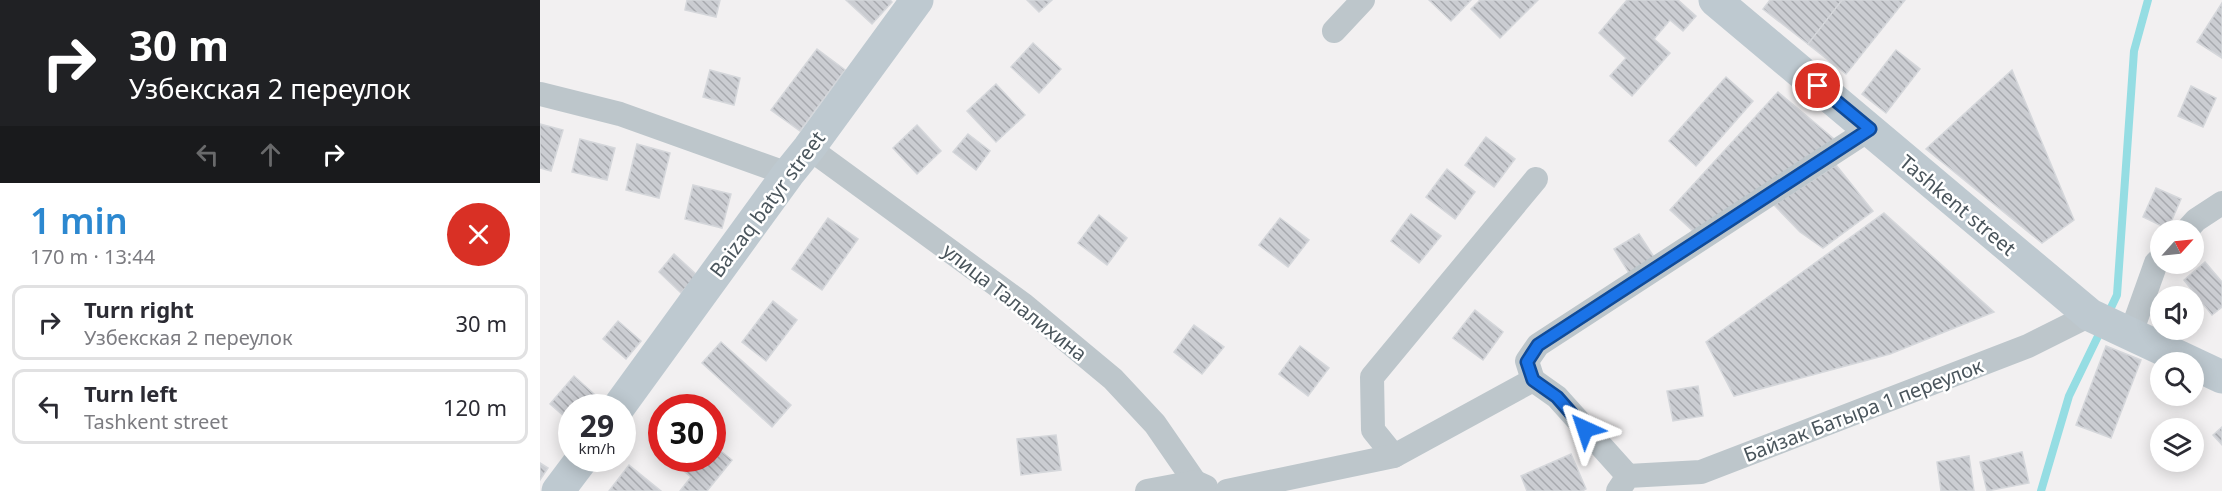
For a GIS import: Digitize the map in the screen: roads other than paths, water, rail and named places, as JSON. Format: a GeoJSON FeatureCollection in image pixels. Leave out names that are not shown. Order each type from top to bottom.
{"type":"FeatureCollection","features":[{"type":"Feature","properties":{"kind":"main road","name":"Baizaq batyr street"},"geometry":{"type":"LineString","coordinates":[[628,394],[917,0]]}},
{"type":"Feature","properties":{"kind":"main road","name":"Tashkent street"},"geometry":{"type":"LineString","coordinates":[[1715,0],[2090,315],[2222,377]]}},
{"type":"Feature","properties":{"kind":"main road"},"geometry":{"type":"LineString","coordinates":[[558,491],[572,472]]}},
{"type":"Feature","properties":{"kind":"street"},"geometry":{"type":"LineString","coordinates":[[1334,31],[1363,0]]}},
{"type":"Feature","properties":{"kind":"street"},"geometry":{"type":"LineString","coordinates":[[540,94],[620,114],[788,174]]}},
{"type":"Feature","properties":{"kind":"street"},"geometry":{"type":"LineString","coordinates":[[1227,491],[1394,456],[1533,380],[1527,362],[1538,345],[1870,129]]}},
{"type":"Feature","properties":{"kind":"street","name":"улица Талалихина"},"geometry":{"type":"LineString","coordinates":[[809,148],[1024,305],[1113,379],[1155,424],[1205,487]]}},
{"type":"Feature","properties":{"kind":"street"},"geometry":{"type":"LineString","coordinates":[[1394,456],[1373,430],[1372,377],[1536,179]]}},
{"type":"Feature","properties":{"kind":"street"},"geometry":{"type":"LineString","coordinates":[[2196,220],[2222,203]]}},
{"type":"Feature","properties":{"kind":"street"},"geometry":{"type":"LineString","coordinates":[[2131,333],[2152,274]]}},
{"type":"Feature","properties":{"kind":"street","name":"Байзак Батыра 1 переулок"},"geometry":{"type":"LineString","coordinates":[[1533,380],[1557,397],[1623,484],[1701,472],[2028,346],[2090,315]]}},
{"type":"Feature","properties":{"kind":"street"},"geometry":{"type":"LineString","coordinates":[[1147,491],[1205,487]]}},
{"type":"Feature","properties":{"kind":"waterway"},"geometry":{"type":"LineString","coordinates":[[2107,316],[2117,295],[2134,51],[2148,0]]}},
{"type":"Feature","properties":{"kind":"waterway"},"geometry":{"type":"LineString","coordinates":[[2041,491],[2069,396],[2101,330]]}}]}
